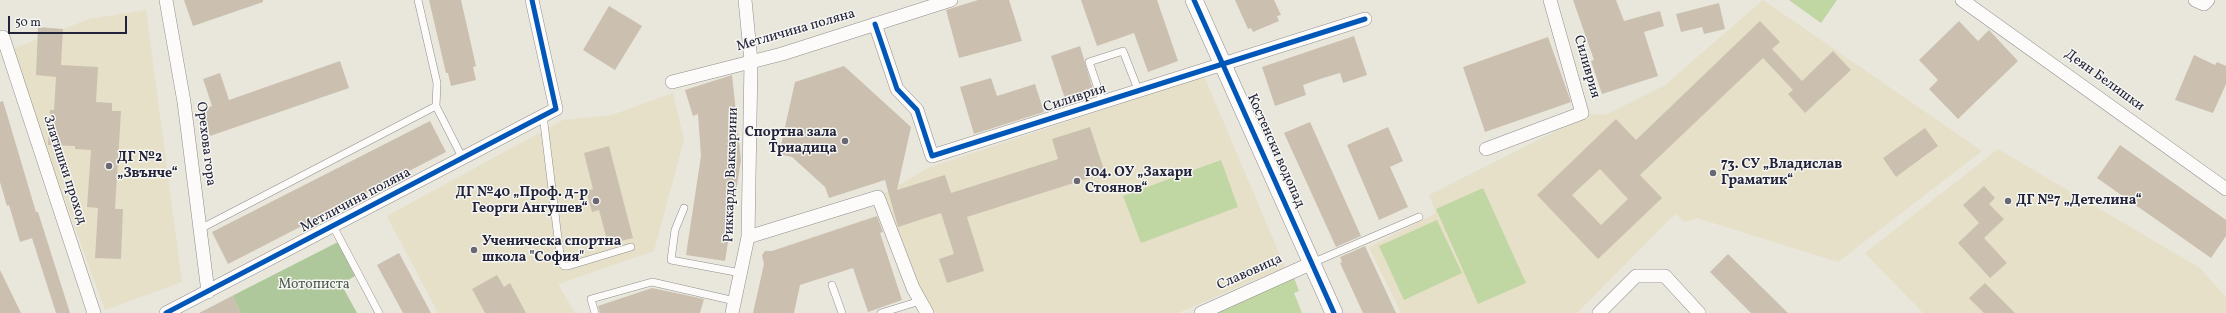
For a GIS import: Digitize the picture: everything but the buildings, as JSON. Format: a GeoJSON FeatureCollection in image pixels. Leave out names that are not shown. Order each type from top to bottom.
{"type":"FeatureCollection","features":[{"type":"Feature","properties":{"kind":"street","name":"Орехова гора"},"geometry":{"type":"LineString","coordinates":[[166,0],[184,102],[208,292]]}},
{"type":"Feature","properties":{"kind":"street","name":"Метличина поляна"},"geometry":{"type":"LineString","coordinates":[[166,313],[463,159],[556,108],[532,0]]}},
{"type":"Feature","properties":{"kind":"street","name":"Риккардо Ваккарини"},"geometry":{"type":"LineString","coordinates":[[733,307],[748,237],[751,61],[745,0]]}},
{"type":"Feature","properties":{"kind":"street","name":"Метличина поляна"},"geometry":{"type":"LineString","coordinates":[[672,82],[782,54],[951,0]]}},
{"type":"Feature","properties":{"kind":"street","name":"Костенски водопад"},"geometry":{"type":"LineString","coordinates":[[1194,0],[1334,313]]}},
{"type":"Feature","properties":{"kind":"street","name":"Силиврия"},"geometry":{"type":"LineString","coordinates":[[1486,149],[1582,113],[1550,0]]}},
{"type":"Feature","properties":{"kind":"street","name":"Деян Белишки"},"geometry":{"type":"LineString","coordinates":[[1962,0],[2226,189]]}},
{"type":"Feature","properties":{"kind":"street"},"geometry":{"type":"LineString","coordinates":[[2195,0],[2204,4],[2208,0]]}},
{"type":"Feature","properties":{"kind":"street","name":"Силиврия"},"geometry":{"type":"LineString","coordinates":[[875,24],[897,89],[917,110],[932,156],[1139,92],[1364,18]]}},
{"type":"Feature","properties":{"kind":"street","name":"Златишки проход"},"geometry":{"type":"LineString","coordinates":[[2,38],[94,313]]}},
{"type":"Feature","properties":{"kind":"street"},"geometry":{"type":"LineString","coordinates":[[748,237],[878,197],[913,288],[927,313]]}},
{"type":"Feature","properties":{"kind":"street","name":"Славовица"},"geometry":{"type":"LineString","coordinates":[[1201,313],[1312,263]]}},
{"type":"Feature","properties":{"kind":"street"},"geometry":{"type":"LineString","coordinates":[[1599,313],[1636,276],[1665,276],[1699,313]]}},
{"type":"Feature","properties":{"kind":"lane"},"geometry":{"type":"LineString","coordinates":[[418,0],[437,83],[436,106],[463,159]]}},
{"type":"Feature","properties":{"kind":"lane"},"geometry":{"type":"LineString","coordinates":[[1103,103],[1089,62],[1123,51],[1139,92]]}},
{"type":"Feature","properties":{"kind":"lane"},"geometry":{"type":"LineString","coordinates":[[200,229],[436,106]]}},
{"type":"Feature","properties":{"kind":"lane"},"geometry":{"type":"LineString","coordinates":[[543,115],[561,263],[564,266],[568,266],[631,247]]}},
{"type":"Feature","properties":{"kind":"lane"},"geometry":{"type":"LineString","coordinates":[[684,208],[675,230],[671,260],[740,273]]}},
{"type":"Feature","properties":{"kind":"lane"},"geometry":{"type":"LineString","coordinates":[[1312,263],[1419,217]]}},
{"type":"Feature","properties":{"kind":"lane"},"geometry":{"type":"LineString","coordinates":[[333,226],[379,313]]}},
{"type":"Feature","properties":{"kind":"lane"},"geometry":{"type":"LineString","coordinates":[[595,313],[590,299],[652,282],[733,307]]}},
{"type":"Feature","properties":{"kind":"lane"},"geometry":{"type":"LineString","coordinates":[[832,285],[842,313]]}},
{"type":"Feature","properties":{"kind":"lane"},"geometry":{"type":"LineString","coordinates":[[881,313],[920,301]]}},
{"type":"Feature","properties":{"kind":"shaded area","name":"73. СУ „Владислав Граматик“"},"geometry":{"type":"Polygon","coordinates":[[[1763,0],[1982,151],[1838,262],[1697,218],[1685,222],[1675,214],[1577,313],[1401,313],[1369,247],[1436,213],[1429,195],[1590,114],[1605,115],[1665,85],[1763,0]]]}},
{"type":"Feature","properties":{"kind":"shaded area","name":"ДГ №2 „Звънче“"},"geometry":{"type":"Polygon","coordinates":[[[146,10],[182,282],[105,310],[10,50],[89,19],[146,10]]]}},
{"type":"Feature","properties":{"kind":"shaded area","name":"104. ОУ „Захари Стоянов“"},"geometry":{"type":"Polygon","coordinates":[[[1204,76],[1285,267],[1178,313],[933,313],[916,282],[882,195],[928,168],[1204,76]]]}},
{"type":"Feature","properties":{"kind":"shaded area"},"geometry":{"type":"Polygon","coordinates":[[[673,93],[684,140],[654,251],[558,284],[575,313],[438,313],[387,216],[563,120],[612,115],[673,93]]]}},
{"type":"Feature","properties":{"kind":"shaded area","name":"ДГ №7 „Детелина“"},"geometry":{"type":"Polygon","coordinates":[[[1998,149],[2200,268],[2226,297],[2226,313],[1923,313],[1865,253],[1998,149]]]}},
{"type":"Feature","properties":{"kind":"green space"},"geometry":{"type":"Polygon","coordinates":[[[1789,0],[1837,0],[1821,23],[1789,0]]]}},
{"type":"Feature","properties":{"kind":"green space"},"geometry":{"type":"Polygon","coordinates":[[[1221,160],[1238,207],[1141,243],[1123,196],[1221,160]]]}},
{"type":"Feature","properties":{"kind":"green space"},"geometry":{"type":"Polygon","coordinates":[[[1483,188],[1526,283],[1478,304],[1436,209],[1483,188]]]}},
{"type":"Feature","properties":{"kind":"green space"},"geometry":{"type":"Polygon","coordinates":[[[1437,220],[1462,273],[1404,300],[1379,246],[1437,220]]]}},
{"type":"Feature","properties":{"kind":"green space","name":"Мотописта"},"geometry":{"type":"Polygon","coordinates":[[[338,242],[355,276],[341,284],[357,313],[241,313],[232,296],[338,242]]]}},
{"type":"Feature","properties":{"kind":"green space"},"geometry":{"type":"Polygon","coordinates":[[[1294,278],[1299,291],[1294,293],[1302,313],[1209,313],[1294,278]]]}},
{"type":"Feature","properties":{"kind":"cycle path"},"geometry":{"type":"LineString","coordinates":[[166,313],[556,109],[532,0]]}},
{"type":"Feature","properties":{"kind":"cycle path"},"geometry":{"type":"LineString","coordinates":[[1194,0],[1334,313]]}},
{"type":"Feature","properties":{"kind":"cycle path"},"geometry":{"type":"LineString","coordinates":[[875,24],[897,89],[917,110],[932,156],[1365,19]]}},
{"type":"Feature","properties":{"kind":"place","name":"Спортна зала Триадица"},"geometry":{"type":"Point","coordinates":[845,141]}},
{"type":"Feature","properties":{"kind":"place","name":"ДГ №2 „Звънче“"},"geometry":{"type":"Point","coordinates":[109,166]}},
{"type":"Feature","properties":{"kind":"place","name":"73. СУ „Владислав Граматик“"},"geometry":{"type":"Point","coordinates":[1713,173]}},
{"type":"Feature","properties":{"kind":"place","name":"104. ОУ „Захари Стоянов“"},"geometry":{"type":"Point","coordinates":[1077,181]}},
{"type":"Feature","properties":{"kind":"place","name":"ДГ №40 „Проф. д-р Георги Ангушев“"},"geometry":{"type":"Point","coordinates":[596,201]}},
{"type":"Feature","properties":{"kind":"place","name":"ДГ №7 „Детелина“"},"geometry":{"type":"Point","coordinates":[2008,201]}},
{"type":"Feature","properties":{"kind":"place","name":"Ученическа спортна школа \"София\""},"geometry":{"type":"Point","coordinates":[474,250]}}]}
